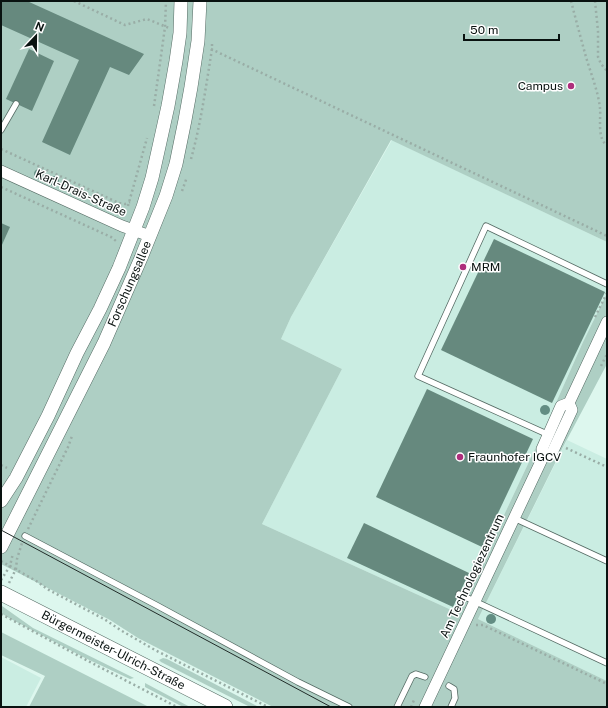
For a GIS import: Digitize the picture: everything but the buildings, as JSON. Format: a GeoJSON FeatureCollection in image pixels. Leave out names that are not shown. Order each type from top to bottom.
{"type":"FeatureCollection","features":[{"type":"Feature","properties":{"kind":"main road","name":"Bürgermeister-Ulrich-Straße"},"geometry":{"type":"LineString","coordinates":[[1,593],[225,707]]}},
{"type":"Feature","properties":{"kind":"street","name":"Forschungsallee"},"geometry":{"type":"LineString","coordinates":[[1,501],[16,478],[48,416],[77,353],[100,309],[119,268],[128,228],[143,207],[150,185],[168,106],[180,33],[181,1]]}},
{"type":"Feature","properties":{"kind":"street","name":"Forschungsallee"},"geometry":{"type":"LineString","coordinates":[[1,547],[104,343],[166,196],[176,164],[187,113],[198,41],[200,1]]}},
{"type":"Feature","properties":{"kind":"street","name":"Karl-Drais-Straße"},"geometry":{"type":"LineString","coordinates":[[1,171],[128,228],[150,236]]}},
{"type":"Feature","properties":{"kind":"street","name":"Am Technologiezentrum"},"geometry":{"type":"LineString","coordinates":[[425,707],[543,456],[552,453],[554,437],[572,410],[569,403],[607,322]]}},
{"type":"Feature","properties":{"kind":"lane"},"geometry":{"type":"LineString","coordinates":[[1,130],[16,104]]}},
{"type":"Feature","properties":{"kind":"lane"},"geometry":{"type":"LineString","coordinates":[[554,437],[418,376],[486,226],[607,284]]}},
{"type":"Feature","properties":{"kind":"lane"},"geometry":{"type":"LineString","coordinates":[[514,518],[607,561]]}},
{"type":"Feature","properties":{"kind":"lane"},"geometry":{"type":"LineString","coordinates":[[25,536],[298,682],[349,707]]}},
{"type":"Feature","properties":{"kind":"lane"},"geometry":{"type":"LineString","coordinates":[[459,594],[607,663]]}},
{"type":"Feature","properties":{"kind":"lane"},"geometry":{"type":"LineString","coordinates":[[397,707],[412,676],[416,674],[425,677]]}},
{"type":"Feature","properties":{"kind":"lane"},"geometry":{"type":"LineString","coordinates":[[449,686],[454,689],[455,698],[451,707]]}},
{"type":"Feature","properties":{"kind":"path"},"geometry":{"type":"LineString","coordinates":[[74,1],[125,25],[147,19],[180,33]]}},
{"type":"Feature","properties":{"kind":"path"},"geometry":{"type":"LineString","coordinates":[[153,109],[166,27],[166,1]]}},
{"type":"Feature","properties":{"kind":"path"},"geometry":{"type":"LineString","coordinates":[[571,1],[597,94],[600,108],[601,138],[603,143],[607,145]]}},
{"type":"Feature","properties":{"kind":"path"},"geometry":{"type":"LineString","coordinates":[[595,1],[598,31],[598,57],[601,64],[607,71]]}},
{"type":"Feature","properties":{"kind":"path"},"geometry":{"type":"LineString","coordinates":[[198,41],[607,236]]}},
{"type":"Feature","properties":{"kind":"path"},"geometry":{"type":"LineString","coordinates":[[115,247],[116,241],[128,228],[130,202],[148,131]]}},
{"type":"Feature","properties":{"kind":"path"},"geometry":{"type":"LineString","coordinates":[[1,149],[119,203],[125,204],[130,202]]}},
{"type":"Feature","properties":{"kind":"path"},"geometry":{"type":"LineString","coordinates":[[1,187],[111,237],[116,241]]}},
{"type":"Feature","properties":{"kind":"path"},"geometry":{"type":"LineString","coordinates":[[554,437],[564,442],[564,447],[607,467]]}},
{"type":"Feature","properties":{"kind":"path"},"geometry":{"type":"LineString","coordinates":[[1,465],[7,468],[4,472]]}},
{"type":"Feature","properties":{"kind":"path"},"geometry":{"type":"LineString","coordinates":[[1,561],[38,582],[47,589],[104,619],[155,650],[268,707]]}},
{"type":"Feature","properties":{"kind":"path"},"geometry":{"type":"LineString","coordinates":[[1,580],[10,566]]}},
{"type":"Feature","properties":{"kind":"path"},"geometry":{"type":"LineString","coordinates":[[1,614],[177,707]]}},
{"type":"Feature","properties":{"kind":"path"},"geometry":{"type":"LineString","coordinates":[[465,620],[477,626],[483,625],[607,684]]}},
{"type":"Feature","properties":{"kind":"shaded area"},"geometry":{"type":"Polygon","coordinates":[[[1,1],[607,1],[607,242],[391,140],[291,317],[281,339],[342,369],[262,524],[458,613],[607,293],[607,364],[563,447],[478,619],[607,681],[607,707],[273,707],[138,638],[110,620],[1,564],[1,1]]]}},
{"type":"Feature","properties":{"kind":"shaded area"},"geometry":{"type":"Polygon","coordinates":[[[392,140],[607,242],[607,293],[458,613],[262,524],[342,369],[281,339],[291,317],[392,140]]]}},
{"type":"Feature","properties":{"kind":"shaded area"},"geometry":{"type":"Polygon","coordinates":[[[567,440],[607,459],[607,681],[478,619],[567,440]]]}},
{"type":"Feature","properties":{"kind":"shaded area"},"geometry":{"type":"Polygon","coordinates":[[[2,606],[33,628],[134,678],[130,679],[85,658],[9,618],[1,613],[2,606]]]}},
{"type":"Feature","properties":{"kind":"shaded area"},"geometry":{"type":"Polygon","coordinates":[[[1,632],[149,707],[29,707],[45,676],[1,655],[1,632]]]}},
{"type":"Feature","properties":{"kind":"shaded area"},"geometry":{"type":"Polygon","coordinates":[[[1,657],[41,678],[26,707],[1,707],[1,657]]]}},
{"type":"Feature","properties":{"kind":"shaded area"},"geometry":{"type":"Polygon","coordinates":[[[163,658],[259,707],[250,707],[159,660],[163,658]]]}},
{"type":"Feature","properties":{"kind":"shaded area"},"geometry":{"type":"Polygon","coordinates":[[[145,683],[190,707],[183,707],[145,687],[145,683]]]}},
{"type":"Feature","properties":{"kind":"tram line"},"geometry":{"type":"LineString","coordinates":[[1,530],[331,707]]}},
{"type":"Feature","properties":{"kind":"place","name":"Campus"},"geometry":{"type":"Point","coordinates":[571,86]}},
{"type":"Feature","properties":{"kind":"place","name":"MRM"},"geometry":{"type":"Point","coordinates":[463,267]}},
{"type":"Feature","properties":{"kind":"place","name":"Fraunhofer IGCV"},"geometry":{"type":"Point","coordinates":[460,457]}}]}
